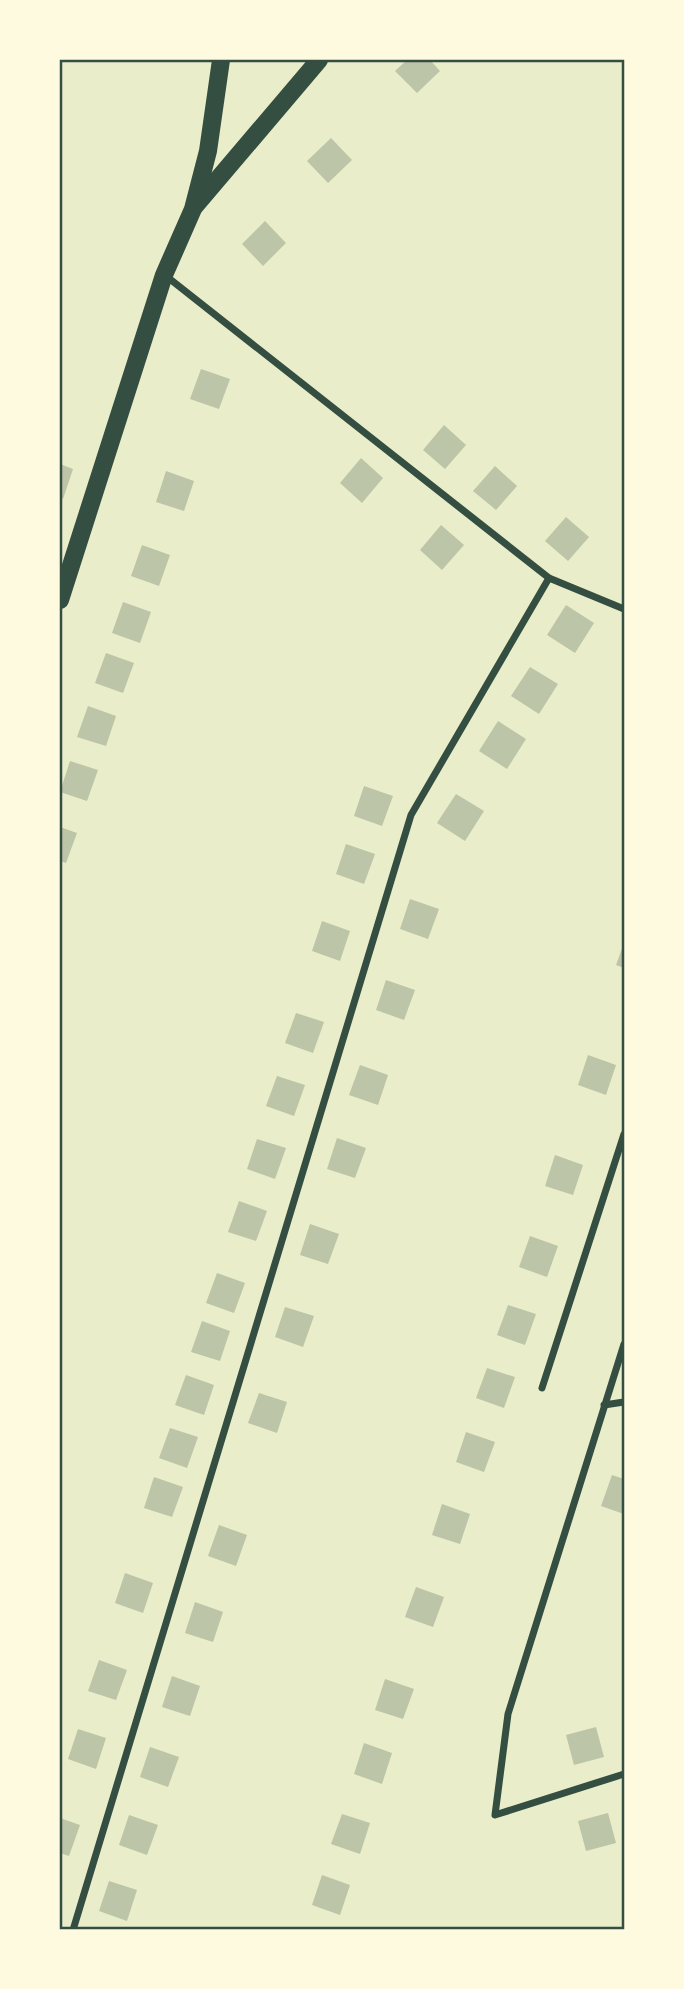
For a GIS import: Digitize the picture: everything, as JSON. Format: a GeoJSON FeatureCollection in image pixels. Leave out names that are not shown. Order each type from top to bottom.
{"type":"FeatureCollection","features":[{"type":"Feature","properties":{"kind":"main road"},"geometry":{"type":"LineString","coordinates":[[60,600],[164,275],[193,209],[208,151],[221,60]]}},
{"type":"Feature","properties":{"kind":"main road"},"geometry":{"type":"LineString","coordinates":[[193,209],[319,60]]}},
{"type":"Feature","properties":{"kind":"street"},"geometry":{"type":"LineString","coordinates":[[164,275],[549,578],[625,609]]}},
{"type":"Feature","properties":{"kind":"street"},"geometry":{"type":"LineString","coordinates":[[73,1930],[411,815],[549,578]]}},
{"type":"Feature","properties":{"kind":"street"},"geometry":{"type":"LineString","coordinates":[[542,1388],[625,1134]]}},
{"type":"Feature","properties":{"kind":"street"},"geometry":{"type":"LineString","coordinates":[[625,1344],[508,1714],[495,1815],[625,1774]]}},
{"type":"Feature","properties":{"kind":"street"},"geometry":{"type":"LineString","coordinates":[[604,1405],[625,1402]]}},
{"type":"Feature","properties":{"kind":"building"},"geometry":{"type":"Polygon","coordinates":[[[407,60],[430,60],[440,71],[417,93],[395,71],[407,60]]]}},
{"type":"Feature","properties":{"kind":"building"},"geometry":{"type":"Polygon","coordinates":[[[331,138],[352,160],[328,183],[307,161],[331,138]]]}},
{"type":"Feature","properties":{"kind":"building"},"geometry":{"type":"Polygon","coordinates":[[[265,221],[286,243],[263,266],[242,244],[265,221]]]}},
{"type":"Feature","properties":{"kind":"building"},"geometry":{"type":"Polygon","coordinates":[[[201,369],[230,379],[219,409],[190,399],[201,369]]]}},
{"type":"Feature","properties":{"kind":"building"},"geometry":{"type":"Polygon","coordinates":[[[444,425],[466,445],[445,469],[423,450],[444,425]]]}},
{"type":"Feature","properties":{"kind":"building"},"geometry":{"type":"Polygon","coordinates":[[[361,458],[383,478],[362,503],[340,483],[361,458]]]}},
{"type":"Feature","properties":{"kind":"building"},"geometry":{"type":"Polygon","coordinates":[[[60,464],[73,469],[63,499],[60,498],[60,464]]]}},
{"type":"Feature","properties":{"kind":"building"},"geometry":{"type":"Polygon","coordinates":[[[495,466],[517,486],[496,510],[473,491],[495,466]]]}},
{"type":"Feature","properties":{"kind":"building"},"geometry":{"type":"Polygon","coordinates":[[[166,471],[194,481],[184,511],[156,502],[166,471]]]}},
{"type":"Feature","properties":{"kind":"building"},"geometry":{"type":"Polygon","coordinates":[[[566,517],[589,537],[568,561],[545,541],[566,517]]]}},
{"type":"Feature","properties":{"kind":"building"},"geometry":{"type":"Polygon","coordinates":[[[441,525],[464,545],[442,570],[420,550],[441,525]]]}},
{"type":"Feature","properties":{"kind":"building"},"geometry":{"type":"Polygon","coordinates":[[[142,545],[170,555],[159,586],[131,576],[142,545]]]}},
{"type":"Feature","properties":{"kind":"building"},"geometry":{"type":"Polygon","coordinates":[[[123,602],[151,612],[140,643],[112,633],[123,602]]]}},
{"type":"Feature","properties":{"kind":"building"},"geometry":{"type":"Polygon","coordinates":[[[566,605],[594,623],[575,653],[547,635],[566,605]]]}},
{"type":"Feature","properties":{"kind":"building"},"geometry":{"type":"Polygon","coordinates":[[[106,653],[134,663],[123,693],[95,683],[106,653]]]}},
{"type":"Feature","properties":{"kind":"building"},"geometry":{"type":"Polygon","coordinates":[[[530,667],[558,684],[539,714],[511,696],[530,667]]]}},
{"type":"Feature","properties":{"kind":"building"},"geometry":{"type":"Polygon","coordinates":[[[88,706],[116,716],[106,746],[77,737],[88,706]]]}},
{"type":"Feature","properties":{"kind":"building"},"geometry":{"type":"Polygon","coordinates":[[[498,721],[526,739],[507,769],[479,751],[498,721]]]}},
{"type":"Feature","properties":{"kind":"building"},"geometry":{"type":"Polygon","coordinates":[[[70,761],[98,770],[87,801],[60,792],[70,761]]]}},
{"type":"Feature","properties":{"kind":"building"},"geometry":{"type":"Polygon","coordinates":[[[364,786],[393,796],[382,826],[354,816],[364,786]]]}},
{"type":"Feature","properties":{"kind":"building"},"geometry":{"type":"Polygon","coordinates":[[[456,794],[484,811],[465,841],[437,823],[456,794]]]}},
{"type":"Feature","properties":{"kind":"building"},"geometry":{"type":"Polygon","coordinates":[[[60,827],[77,833],[66,863],[60,861],[60,827]]]}},
{"type":"Feature","properties":{"kind":"building"},"geometry":{"type":"Polygon","coordinates":[[[346,844],[375,854],[364,884],[336,874],[346,844]]]}},
{"type":"Feature","properties":{"kind":"building"},"geometry":{"type":"Polygon","coordinates":[[[410,899],[439,909],[428,939],[400,929],[410,899]]]}},
{"type":"Feature","properties":{"kind":"building"},"geometry":{"type":"Polygon","coordinates":[[[322,921],[350,931],[340,961],[312,951],[322,921]]]}},
{"type":"Feature","properties":{"kind":"building"},"geometry":{"type":"Polygon","coordinates":[[[624,943],[624,968],[616,965],[624,943]]]}},
{"type":"Feature","properties":{"kind":"building"},"geometry":{"type":"Polygon","coordinates":[[[386,980],[415,990],[404,1020],[376,1010],[386,980]]]}},
{"type":"Feature","properties":{"kind":"building"},"geometry":{"type":"Polygon","coordinates":[[[296,1013],[324,1022],[313,1053],[285,1043],[296,1013]]]}},
{"type":"Feature","properties":{"kind":"building"},"geometry":{"type":"Polygon","coordinates":[[[588,1055],[616,1065],[606,1095],[578,1085],[588,1055]]]}},
{"type":"Feature","properties":{"kind":"building"},"geometry":{"type":"Polygon","coordinates":[[[360,1065],[388,1075],[378,1105],[349,1095],[360,1065]]]}},
{"type":"Feature","properties":{"kind":"building"},"geometry":{"type":"Polygon","coordinates":[[[277,1076],[305,1085],[294,1116],[266,1106],[277,1076]]]}},
{"type":"Feature","properties":{"kind":"building"},"geometry":{"type":"Polygon","coordinates":[[[337,1138],[366,1148],[355,1178],[327,1169],[337,1138]]]}},
{"type":"Feature","properties":{"kind":"building"},"geometry":{"type":"Polygon","coordinates":[[[257,1139],[286,1148],[275,1179],[247,1169],[257,1139]]]}},
{"type":"Feature","properties":{"kind":"building"},"geometry":{"type":"Polygon","coordinates":[[[555,1155],[583,1165],[573,1195],[545,1186],[555,1155]]]}},
{"type":"Feature","properties":{"kind":"building"},"geometry":{"type":"Polygon","coordinates":[[[239,1201],[267,1211],[256,1241],[228,1232],[239,1201]]]}},
{"type":"Feature","properties":{"kind":"building"},"geometry":{"type":"Polygon","coordinates":[[[310,1224],[339,1234],[328,1264],[300,1255],[310,1224]]]}},
{"type":"Feature","properties":{"kind":"building"},"geometry":{"type":"Polygon","coordinates":[[[530,1236],[558,1246],[547,1277],[519,1267],[530,1236]]]}},
{"type":"Feature","properties":{"kind":"building"},"geometry":{"type":"Polygon","coordinates":[[[217,1273],[245,1283],[234,1313],[206,1303],[217,1273]]]}},
{"type":"Feature","properties":{"kind":"building"},"geometry":{"type":"Polygon","coordinates":[[[508,1305],[536,1314],[525,1345],[497,1335],[508,1305]]]}},
{"type":"Feature","properties":{"kind":"building"},"geometry":{"type":"Polygon","coordinates":[[[285,1307],[314,1316],[303,1347],[275,1337],[285,1307]]]}},
{"type":"Feature","properties":{"kind":"building"},"geometry":{"type":"Polygon","coordinates":[[[202,1321],[230,1331],[220,1361],[191,1352],[202,1321]]]}},
{"type":"Feature","properties":{"kind":"building"},"geometry":{"type":"Polygon","coordinates":[[[487,1368],[515,1377],[504,1408],[476,1398],[487,1368]]]}},
{"type":"Feature","properties":{"kind":"building"},"geometry":{"type":"Polygon","coordinates":[[[186,1375],[214,1385],[204,1415],[175,1405],[186,1375]]]}},
{"type":"Feature","properties":{"kind":"building"},"geometry":{"type":"Polygon","coordinates":[[[259,1393],[287,1402],[277,1433],[248,1423],[259,1393]]]}},
{"type":"Feature","properties":{"kind":"building"},"geometry":{"type":"Polygon","coordinates":[[[170,1428],[198,1437],[187,1468],[159,1458],[170,1428]]]}},
{"type":"Feature","properties":{"kind":"building"},"geometry":{"type":"Polygon","coordinates":[[[466,1432],[495,1442],[484,1472],[456,1462],[466,1432]]]}},
{"type":"Feature","properties":{"kind":"building"},"geometry":{"type":"Polygon","coordinates":[[[612,1475],[624,1479],[624,1514],[601,1506],[612,1475]]]}},
{"type":"Feature","properties":{"kind":"building"},"geometry":{"type":"Polygon","coordinates":[[[154,1477],[183,1487],[172,1517],[144,1508],[154,1477]]]}},
{"type":"Feature","properties":{"kind":"building"},"geometry":{"type":"Polygon","coordinates":[[[442,1504],[470,1514],[460,1544],[432,1535],[442,1504]]]}},
{"type":"Feature","properties":{"kind":"building"},"geometry":{"type":"Polygon","coordinates":[[[219,1525],[247,1535],[236,1566],[208,1556],[219,1525]]]}},
{"type":"Feature","properties":{"kind":"building"},"geometry":{"type":"Polygon","coordinates":[[[125,1573],[153,1583],[143,1613],[115,1603],[125,1573]]]}},
{"type":"Feature","properties":{"kind":"building"},"geometry":{"type":"Polygon","coordinates":[[[416,1587],[444,1597],[433,1627],[405,1617],[416,1587]]]}},
{"type":"Feature","properties":{"kind":"building"},"geometry":{"type":"Polygon","coordinates":[[[195,1602],[223,1612],[213,1642],[185,1633],[195,1602]]]}},
{"type":"Feature","properties":{"kind":"building"},"geometry":{"type":"Polygon","coordinates":[[[99,1660],[127,1670],[116,1700],[88,1691],[99,1660]]]}},
{"type":"Feature","properties":{"kind":"building"},"geometry":{"type":"Polygon","coordinates":[[[172,1676],[200,1686],[190,1716],[162,1707],[172,1676]]]}},
{"type":"Feature","properties":{"kind":"building"},"geometry":{"type":"Polygon","coordinates":[[[385,1679],[414,1689],[403,1719],[375,1710],[385,1679]]]}},
{"type":"Feature","properties":{"kind":"building"},"geometry":{"type":"Polygon","coordinates":[[[596,1727],[604,1757],[574,1765],[566,1735],[596,1727]]]}},
{"type":"Feature","properties":{"kind":"building"},"geometry":{"type":"Polygon","coordinates":[[[78,1729],[106,1738],[96,1769],[68,1759],[78,1729]]]}},
{"type":"Feature","properties":{"kind":"building"},"geometry":{"type":"Polygon","coordinates":[[[364,1743],[392,1753],[382,1784],[354,1774],[364,1743]]]}},
{"type":"Feature","properties":{"kind":"building"},"geometry":{"type":"Polygon","coordinates":[[[150,1747],[179,1757],[168,1787],[140,1777],[150,1747]]]}},
{"type":"Feature","properties":{"kind":"building"},"geometry":{"type":"Polygon","coordinates":[[[608,1813],[616,1843],[586,1851],[578,1821],[608,1813]]]}},
{"type":"Feature","properties":{"kind":"building"},"geometry":{"type":"Polygon","coordinates":[[[342,1814],[370,1823],[360,1854],[331,1844],[342,1814]]]}},
{"type":"Feature","properties":{"kind":"building"},"geometry":{"type":"Polygon","coordinates":[[[129,1815],[158,1825],[147,1855],[119,1845],[129,1815]]]}},
{"type":"Feature","properties":{"kind":"building"},"geometry":{"type":"Polygon","coordinates":[[[60,1818],[80,1825],[69,1856],[60,1853],[60,1818]]]}},
{"type":"Feature","properties":{"kind":"building"},"geometry":{"type":"Polygon","coordinates":[[[322,1875],[350,1885],[340,1915],[312,1905],[322,1875]]]}},
{"type":"Feature","properties":{"kind":"building"},"geometry":{"type":"Polygon","coordinates":[[[109,1881],[137,1890],[127,1921],[99,1911],[109,1881]]]}}]}
